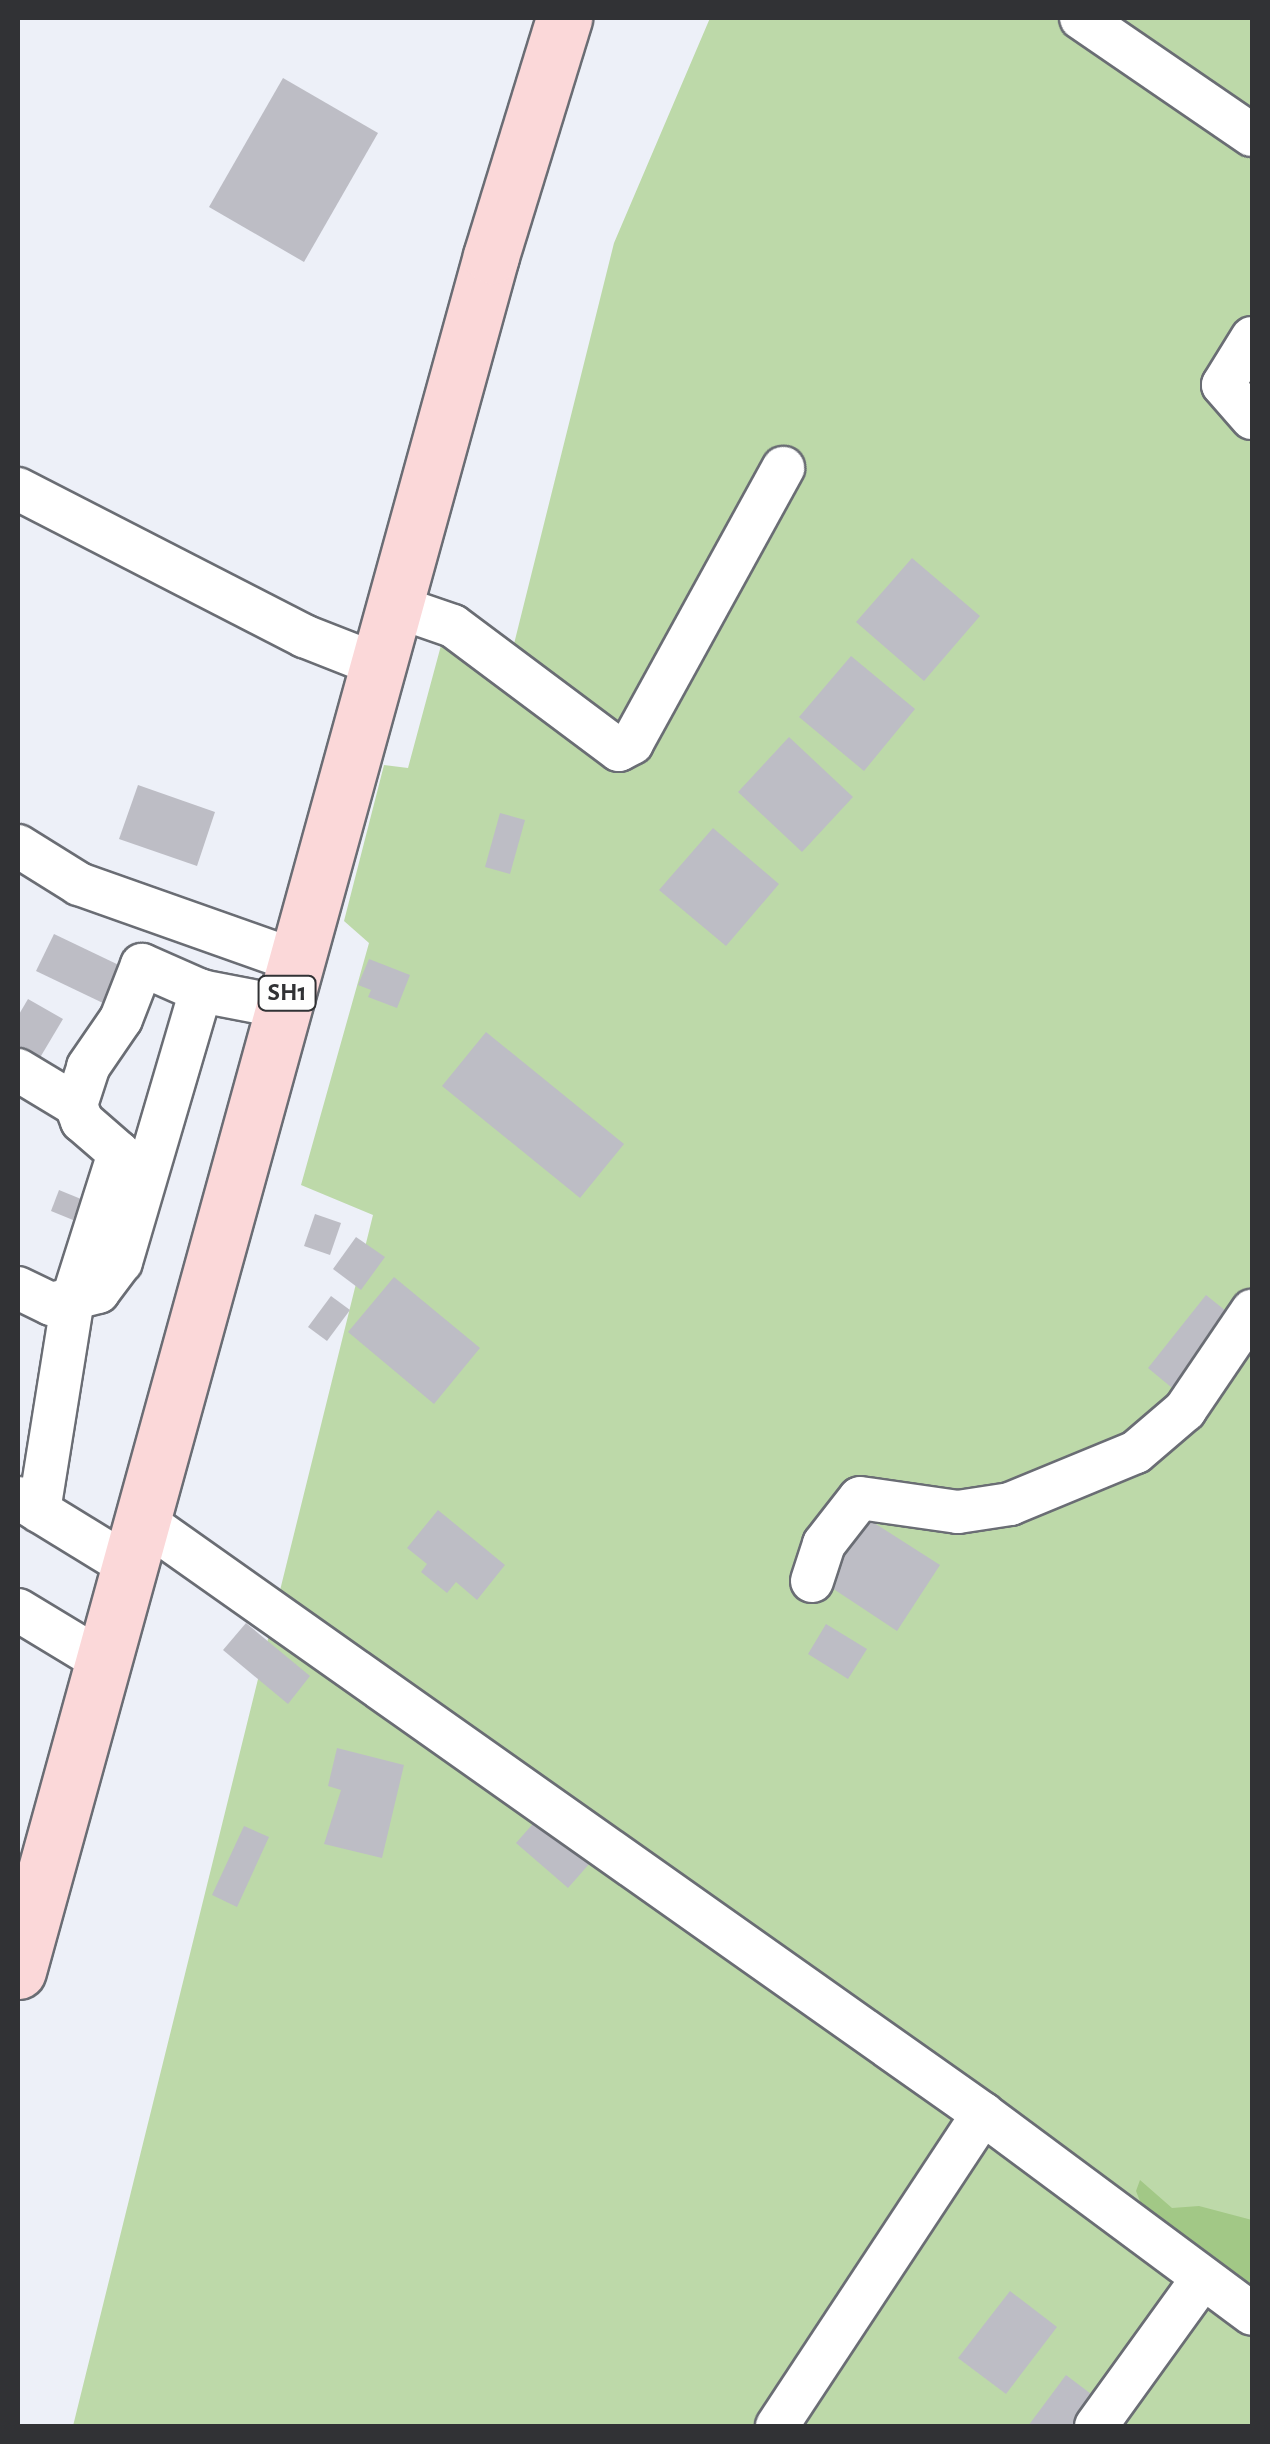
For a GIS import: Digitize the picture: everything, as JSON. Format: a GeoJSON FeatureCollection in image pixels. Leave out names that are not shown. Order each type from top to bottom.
{"type":"FeatureCollection","features":[{"type":"Feature","properties":{"kind":"main road","name":"SH1"},"geometry":{"type":"LineString","coordinates":[[18,1971],[32,1873],[104,1662],[378,665],[564,18]]}},
{"type":"Feature","properties":{"kind":"street"},"geometry":{"type":"LineString","coordinates":[[1081,18],[1252,134]]}},
{"type":"Feature","properties":{"kind":"street"},"geometry":{"type":"LineString","coordinates":[[1252,338],[1222,385],[1252,418]]}},
{"type":"Feature","properties":{"kind":"street"},"geometry":{"type":"LineString","coordinates":[[395,606],[453,626],[619,750],[632,743],[783,468]]}},
{"type":"Feature","properties":{"kind":"street"},"geometry":{"type":"LineString","coordinates":[[18,489],[304,636],[378,665]]}},
{"type":"Feature","properties":{"kind":"street"},"geometry":{"type":"LineString","coordinates":[[18,846],[79,884],[290,984]]}},
{"type":"Feature","properties":{"kind":"street"},"geometry":{"type":"LineString","coordinates":[[76,1105],[88,1066],[121,1020],[142,965],[201,991],[290,984]]}},
{"type":"Feature","properties":{"kind":"street"},"geometry":{"type":"LineString","coordinates":[[18,1288],[51,1304],[98,1292],[121,1262],[201,991]]}},
{"type":"Feature","properties":{"kind":"street"},"geometry":{"type":"LineString","coordinates":[[18,1070],[76,1105],[82,1120],[119,1153],[74,1298],[28,1504],[136,1543],[983,2114],[1252,2314]]}},
{"type":"Feature","properties":{"kind":"street"},"geometry":{"type":"LineString","coordinates":[[812,1580],[824,1544],[860,1498],[958,1512],[1010,1504],[1136,1452],[1190,1401],[1252,1311]]}},
{"type":"Feature","properties":{"kind":"street"},"geometry":{"type":"LineString","coordinates":[[18,1610],[104,1662]]}},
{"type":"Feature","properties":{"kind":"street"},"geometry":{"type":"LineString","coordinates":[[778,2426],[983,2114]]}},
{"type":"Feature","properties":{"kind":"street"},"geometry":{"type":"LineString","coordinates":[[1096,2426],[1202,2279]]}},
{"type":"Feature","properties":{"kind":"green space"},"geometry":{"type":"Polygon","coordinates":[[[710,18],[1252,18],[1252,2426],[73,2426],[373,1215],[301,1185],[369,943],[344,921],[384,765],[408,768],[443,638],[504,684],[614,243],[710,18]]]}},
{"type":"Feature","properties":{"kind":"green space"},"geometry":{"type":"Polygon","coordinates":[[[1140,2180],[1172,2208],[1199,2206],[1252,2220],[1252,2303],[1145,2214],[1136,2191],[1140,2180]]]}},
{"type":"Feature","properties":{"kind":"building"},"geometry":{"type":"Polygon","coordinates":[[[283,78],[378,133],[304,262],[209,207],[283,78]]]}},
{"type":"Feature","properties":{"kind":"building"},"geometry":{"type":"Polygon","coordinates":[[[912,558],[980,616],[924,681],[856,622],[912,558]]]}},
{"type":"Feature","properties":{"kind":"building"},"geometry":{"type":"Polygon","coordinates":[[[851,656],[915,709],[864,771],[799,717],[851,656]]]}},
{"type":"Feature","properties":{"kind":"building"},"geometry":{"type":"Polygon","coordinates":[[[789,737],[853,797],[802,852],[738,792],[789,737]]]}},
{"type":"Feature","properties":{"kind":"building"},"geometry":{"type":"Polygon","coordinates":[[[138,785],[215,812],[197,866],[119,839],[138,785]]]}},
{"type":"Feature","properties":{"kind":"building"},"geometry":{"type":"Polygon","coordinates":[[[500,813],[525,820],[510,874],[485,867],[500,813]]]}},
{"type":"Feature","properties":{"kind":"building"},"geometry":{"type":"Polygon","coordinates":[[[713,828],[779,884],[726,946],[659,890],[713,828]]]}},
{"type":"Feature","properties":{"kind":"building"},"geometry":{"type":"Polygon","coordinates":[[[54,934],[123,967],[105,1004],[36,971],[54,934]]]}},
{"type":"Feature","properties":{"kind":"building"},"geometry":{"type":"Polygon","coordinates":[[[369,959],[410,975],[397,1008],[368,997],[371,990],[358,985],[369,959]]]}},
{"type":"Feature","properties":{"kind":"building"},"geometry":{"type":"Polygon","coordinates":[[[28,999],[63,1019],[35,1066],[18,1056],[18,1016],[28,999]]]}},
{"type":"Feature","properties":{"kind":"building"},"geometry":{"type":"Polygon","coordinates":[[[486,1032],[624,1144],[580,1198],[442,1086],[486,1032]]]}},
{"type":"Feature","properties":{"kind":"building"},"geometry":{"type":"Polygon","coordinates":[[[59,1190],[81,1199],[73,1220],[51,1211],[59,1190]]]}},
{"type":"Feature","properties":{"kind":"building"},"geometry":{"type":"Polygon","coordinates":[[[315,1214],[341,1223],[330,1255],[304,1246],[315,1214]]]}},
{"type":"Feature","properties":{"kind":"building"},"geometry":{"type":"Polygon","coordinates":[[[356,1237],[385,1257],[361,1290],[333,1269],[356,1237]]]}},
{"type":"Feature","properties":{"kind":"building"},"geometry":{"type":"Polygon","coordinates":[[[394,1277],[480,1348],[434,1404],[348,1332],[394,1277]]]}},
{"type":"Feature","properties":{"kind":"building"},"geometry":{"type":"Polygon","coordinates":[[[1206,1295],[1236,1319],[1177,1392],[1148,1368],[1206,1295]]]}},
{"type":"Feature","properties":{"kind":"building"},"geometry":{"type":"Polygon","coordinates":[[[331,1296],[350,1310],[327,1341],[308,1327],[331,1296]]]}},
{"type":"Feature","properties":{"kind":"building"},"geometry":{"type":"Polygon","coordinates":[[[438,1510],[505,1565],[477,1600],[456,1582],[447,1593],[421,1572],[427,1564],[407,1548],[438,1510]]]}},
{"type":"Feature","properties":{"kind":"building"},"geometry":{"type":"Polygon","coordinates":[[[868,1519],[940,1565],[897,1631],[826,1584],[868,1519]]]}},
{"type":"Feature","properties":{"kind":"building"},"geometry":{"type":"Polygon","coordinates":[[[246,1623],[310,1676],[288,1704],[223,1650],[246,1623]]]}},
{"type":"Feature","properties":{"kind":"building"},"geometry":{"type":"Polygon","coordinates":[[[826,1624],[867,1649],[848,1679],[808,1654],[826,1624]]]}},
{"type":"Feature","properties":{"kind":"building"},"geometry":{"type":"Polygon","coordinates":[[[337,1748],[404,1765],[382,1858],[324,1844],[341,1790],[328,1786],[337,1748]]]}},
{"type":"Feature","properties":{"kind":"building"},"geometry":{"type":"Polygon","coordinates":[[[538,1818],[590,1863],[568,1888],[516,1843],[538,1818]]]}},
{"type":"Feature","properties":{"kind":"building"},"geometry":{"type":"Polygon","coordinates":[[[244,1826],[269,1837],[237,1907],[212,1895],[244,1826]]]}},
{"type":"Feature","properties":{"kind":"building"},"geometry":{"type":"Polygon","coordinates":[[[1010,2291],[1057,2327],[1006,2394],[958,2358],[1010,2291]]]}},
{"type":"Feature","properties":{"kind":"building"},"geometry":{"type":"Polygon","coordinates":[[[1066,2375],[1099,2400],[1079,2426],[1028,2426],[1066,2375]]]}}]}
